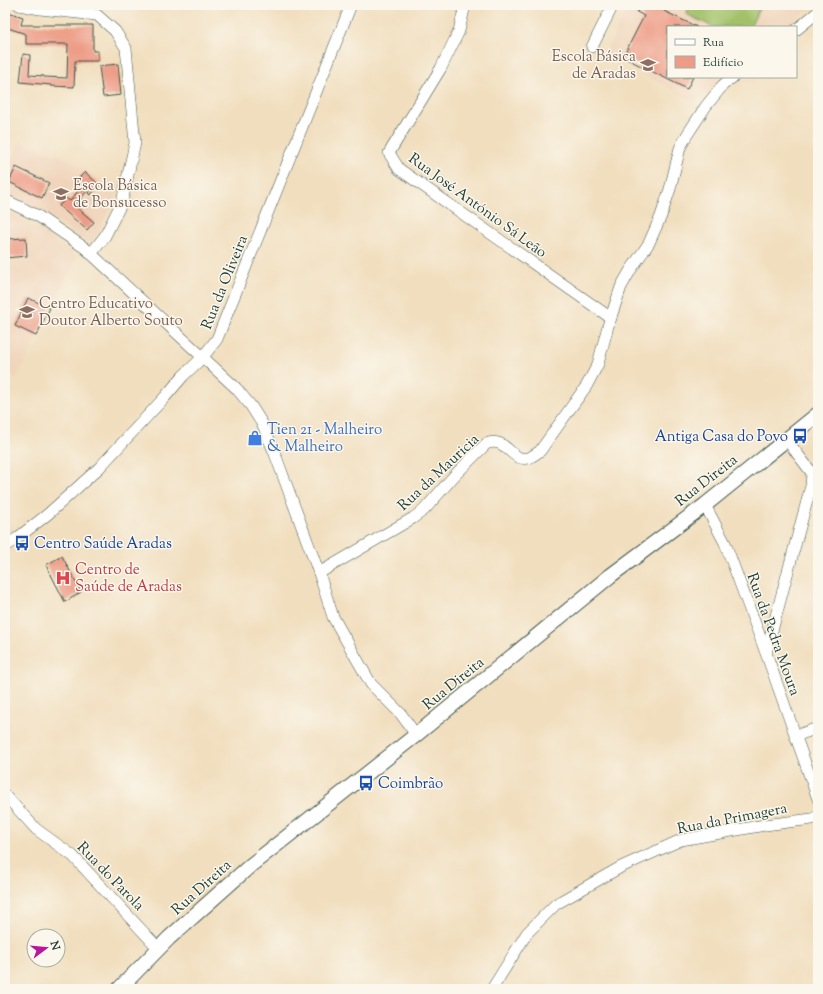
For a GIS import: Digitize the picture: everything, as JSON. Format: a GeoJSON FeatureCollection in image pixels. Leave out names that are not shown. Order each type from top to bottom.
{"type":"FeatureCollection","features":[{"type":"Feature","properties":{"kind":"main road","name":"Rua Direita"},"geometry":{"type":"LineString","coordinates":[[119,989],[159,948],[251,866],[416,735],[610,576],[705,504],[818,414]]}},
{"type":"Feature","properties":{"kind":"street"},"geometry":{"type":"LineString","coordinates":[[19,5],[40,9],[97,15],[115,31],[126,48],[135,143],[122,202],[105,236],[91,254]]}},
{"type":"Feature","properties":{"kind":"street","name":"Rua da Oliveira"},"geometry":{"type":"LineString","coordinates":[[5,546],[48,514],[99,468],[183,376],[202,358],[217,339],[351,5]]}},
{"type":"Feature","properties":{"kind":"street","name":"Rua José António Sá Leão"},"geometry":{"type":"LineString","coordinates":[[465,5],[459,31],[441,68],[389,153],[398,169],[611,318]]}},
{"type":"Feature","properties":{"kind":"street"},"geometry":{"type":"LineString","coordinates":[[592,47],[613,5]]}},
{"type":"Feature","properties":{"kind":"street"},"geometry":{"type":"LineString","coordinates":[[797,29],[818,12]]}},
{"type":"Feature","properties":{"kind":"street","name":"Rua da Mauricia"},"geometry":{"type":"LineString","coordinates":[[319,573],[413,518],[424,510],[454,476],[486,444],[493,441],[498,442],[514,455],[523,458],[530,457],[540,450],[587,385],[598,364],[621,287],[649,243],[661,216],[670,189],[680,148],[706,106],[723,85],[732,78]]}},
{"type":"Feature","properties":{"kind":"street"},"geometry":{"type":"LineString","coordinates":[[5,200],[38,216],[85,248],[236,388],[251,406],[263,425],[275,454],[319,573],[333,617],[371,684],[400,714],[416,735]]}},
{"type":"Feature","properties":{"kind":"street"},"geometry":{"type":"LineString","coordinates":[[766,653],[810,486],[812,473],[786,439]]}},
{"type":"Feature","properties":{"kind":"street","name":"Rua da Pedra Moura"},"geometry":{"type":"LineString","coordinates":[[705,504],[721,534],[766,653],[818,799]]}},
{"type":"Feature","properties":{"kind":"street"},"geometry":{"type":"LineString","coordinates":[[795,736],[818,728]]}},
{"type":"Feature","properties":{"kind":"street","name":"Rua do Parola"},"geometry":{"type":"LineString","coordinates":[[5,795],[36,829],[73,856],[159,948]]}},
{"type":"Feature","properties":{"kind":"street","name":"Rua da Primagera"},"geometry":{"type":"LineString","coordinates":[[492,989],[527,933],[556,904],[621,867],[682,840],[765,825],[812,819],[818,816]]}},
{"type":"Feature","properties":{"kind":"shaded area","name":"Escola Básica de Aradas"},"geometry":{"type":"Polygon","coordinates":[[[630,5],[813,5],[787,26],[667,26],[667,78],[725,78],[695,102],[605,53],[630,5]]]}},
{"type":"Feature","properties":{"kind":"shaded area","name":"Escola Básica de Bonsucesso"},"geometry":{"type":"Polygon","coordinates":[[[20,141],[70,160],[118,192],[91,246],[55,219],[5,195],[5,173],[20,141]]]}},
{"type":"Feature","properties":{"kind":"shaded area","name":"Centro Educativo Doutor Alberto Souto"},"geometry":{"type":"Polygon","coordinates":[[[5,210],[26,220],[27,224],[39,229],[77,257],[16,379],[5,368],[5,210]]]}},
{"type":"Feature","properties":{"kind":"green space"},"geometry":{"type":"Polygon","coordinates":[[[690,5],[761,5],[750,26],[711,26],[686,14],[690,5]]]}},
{"type":"Feature","properties":{"kind":"building"},"geometry":{"type":"Polygon","coordinates":[[[641,5],[667,5],[664,11],[695,26],[667,26],[667,78],[692,78],[687,89],[623,57],[644,16],[637,12],[641,5]]]}},
{"type":"Feature","properties":{"kind":"building"},"geometry":{"type":"Polygon","coordinates":[[[5,11],[23,17],[21,25],[93,25],[93,51],[98,51],[98,61],[75,61],[74,87],[20,82],[23,54],[30,55],[29,75],[67,78],[68,44],[26,44],[26,34],[5,27],[5,11]]]}},
{"type":"Feature","properties":{"kind":"building"},"geometry":{"type":"Polygon","coordinates":[[[118,64],[121,95],[103,97],[99,66],[118,64]]]}},
{"type":"Feature","properties":{"kind":"building"},"geometry":{"type":"Polygon","coordinates":[[[16,167],[49,183],[42,198],[9,182],[16,167]]]}},
{"type":"Feature","properties":{"kind":"building"},"geometry":{"type":"Polygon","coordinates":[[[85,172],[99,185],[91,195],[87,191],[75,206],[94,222],[87,230],[59,206],[66,198],[70,201],[82,186],[76,181],[85,172]]]}},
{"type":"Feature","properties":{"kind":"building"},"geometry":{"type":"Polygon","coordinates":[[[26,238],[27,256],[5,258],[5,239],[26,238]]]}},
{"type":"Feature","properties":{"kind":"building"},"geometry":{"type":"Polygon","coordinates":[[[28,298],[50,308],[36,336],[15,326],[28,298]]]}},
{"type":"Feature","properties":{"kind":"building","name":"Centro de Saúde de Aradas"},"geometry":{"type":"Polygon","coordinates":[[[62,556],[81,592],[65,602],[46,565],[62,556]]]}},
{"type":"Feature","properties":{"kind":"place","name":"Escola Básica de Aradas"},"geometry":{"type":"Point","coordinates":[648,65]}},
{"type":"Feature","properties":{"kind":"place","name":"Escola Básica de Bonsucesso"},"geometry":{"type":"Point","coordinates":[61,194]}},
{"type":"Feature","properties":{"kind":"place","name":"Centro Educativo Doutor Alberto Souto"},"geometry":{"type":"Point","coordinates":[27,312]}},
{"type":"Feature","properties":{"kind":"place","name":"Antiga Casa do Povo"},"geometry":{"type":"Point","coordinates":[800,436]}},
{"type":"Feature","properties":{"kind":"place","name":"Tien 21 - Malheiro & Malheiro"},"geometry":{"type":"Point","coordinates":[255,438]}},
{"type":"Feature","properties":{"kind":"place","name":"Centro Saúde Aradas"},"geometry":{"type":"Point","coordinates":[22,543]}},
{"type":"Feature","properties":{"kind":"place","name":"Centro de Saúde de Aradas"},"geometry":{"type":"Point","coordinates":[63,578]}},
{"type":"Feature","properties":{"kind":"place","name":"Coimbrão"},"geometry":{"type":"Point","coordinates":[366,783]}}]}
